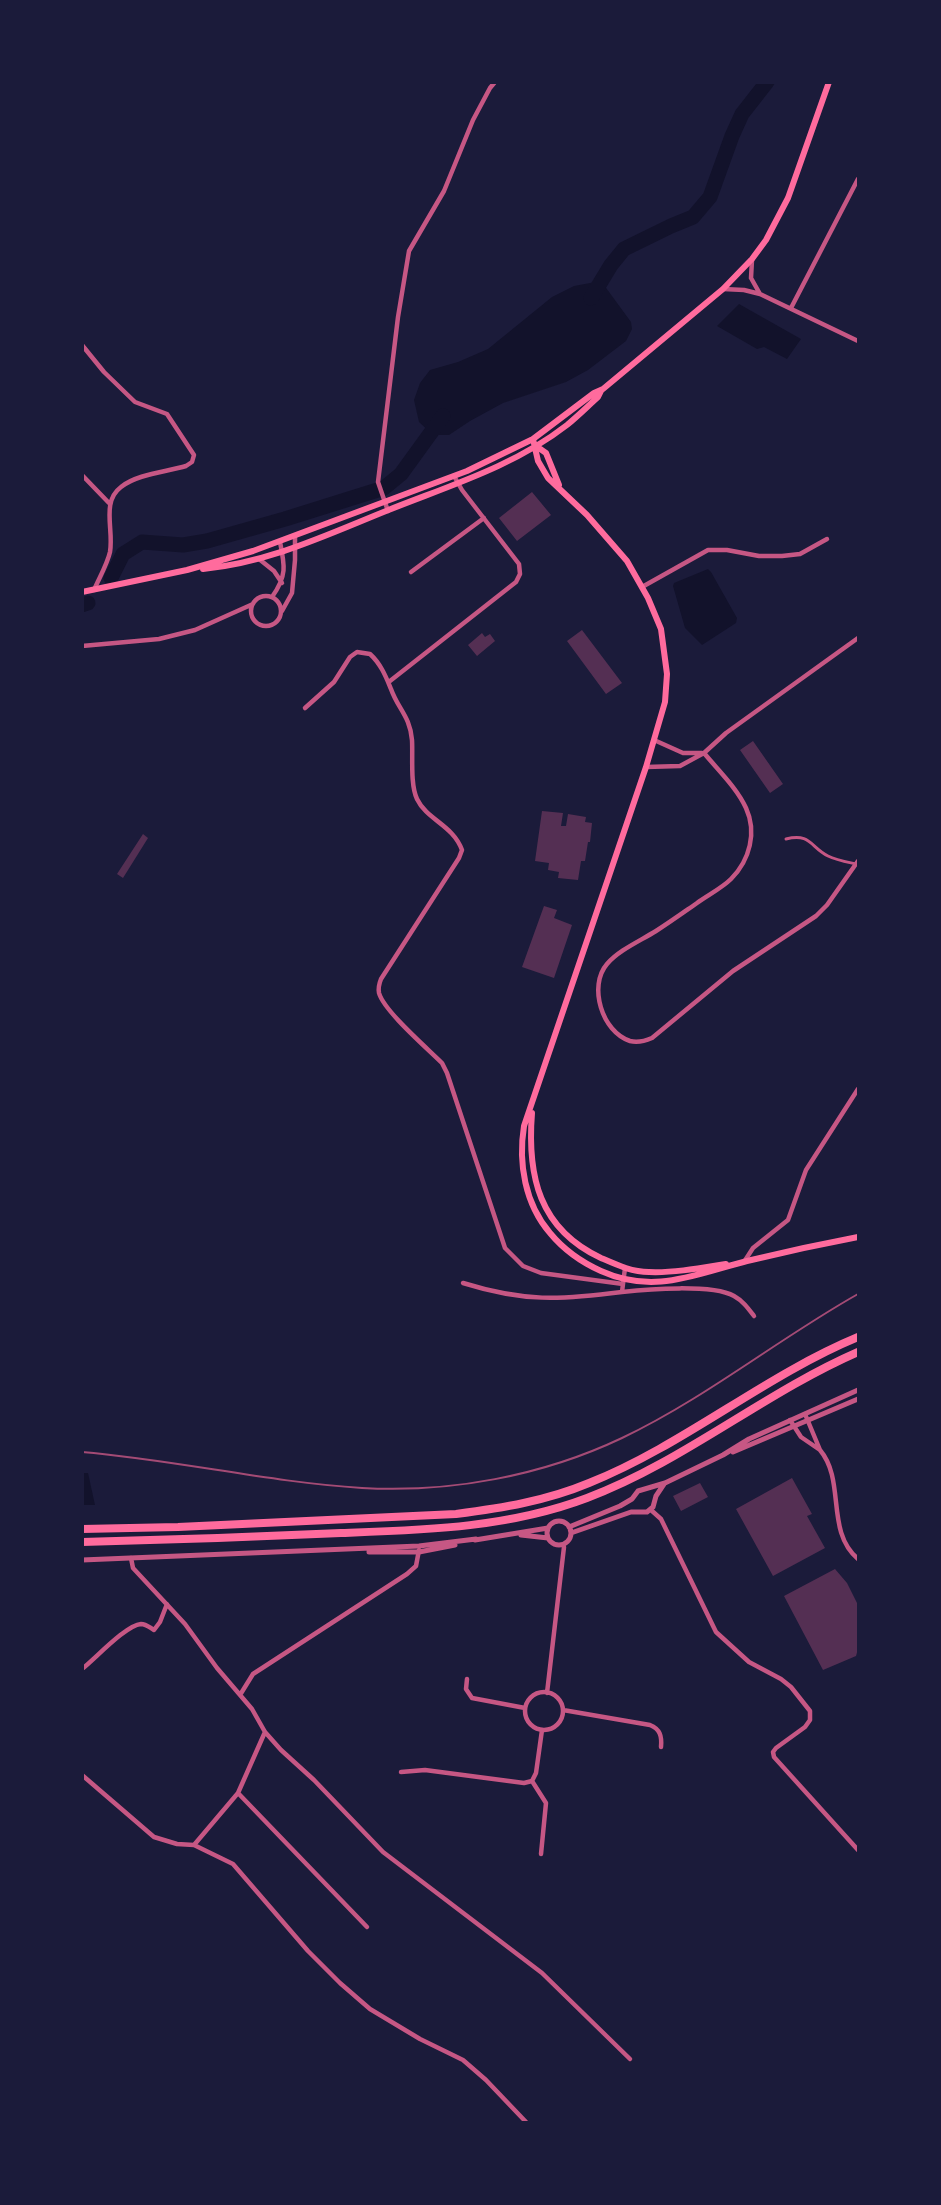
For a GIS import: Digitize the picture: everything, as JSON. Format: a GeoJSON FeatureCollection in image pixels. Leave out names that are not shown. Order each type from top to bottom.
{"type":"FeatureCollection","features":[{"type":"Feature","properties":{"kind":"highway"},"geometry":{"type":"LineString","coordinates":[[82,1529],[178,1527],[456,1514],[501,1508],[550,1497],[590,1483],[627,1466],[793,1370],[858,1337]]}},
{"type":"Feature","properties":{"kind":"highway"},"geometry":{"type":"LineString","coordinates":[[82,1542],[449,1528],[531,1515],[587,1498],[639,1474],[797,1383],[858,1352]]}},
{"type":"Feature","properties":{"kind":"main road"},"geometry":{"type":"LineString","coordinates":[[187,570],[222,567],[296,548],[490,471],[568,424],[598,397],[603,389],[723,289],[752,259],[766,240],[788,198],[830,82]]}},
{"type":"Feature","properties":{"kind":"main road"},"geometry":{"type":"LineString","coordinates":[[82,592],[187,570],[279,542],[383,497],[454,476],[535,442]]}},
{"type":"Feature","properties":{"kind":"main road"},"geometry":{"type":"LineString","coordinates":[[535,442],[538,461],[548,478],[627,561],[642,587],[662,629],[667,674],[665,702],[646,767],[524,1126],[522,1164],[527,1188],[541,1222],[569,1253],[590,1267],[623,1282],[650,1283],[677,1280],[744,1262],[858,1237]]}},
{"type":"Feature","properties":{"kind":"main road"},"geometry":{"type":"LineString","coordinates":[[535,442],[546,453],[560,488]]}},
{"type":"Feature","properties":{"kind":"main road"},"geometry":{"type":"LineString","coordinates":[[532,1106],[531,1161],[542,1201],[550,1215],[576,1243],[596,1256],[625,1268],[649,1273],[744,1262]]}},
{"type":"Feature","properties":{"kind":"street"},"geometry":{"type":"LineString","coordinates":[[388,510],[379,486],[398,317],[409,251],[444,191],[473,120],[495,82]]}},
{"type":"Feature","properties":{"kind":"street"},"geometry":{"type":"LineString","coordinates":[[791,308],[858,179]]}},
{"type":"Feature","properties":{"kind":"street"},"geometry":{"type":"LineString","coordinates":[[752,259],[751,278],[760,294]]}},
{"type":"Feature","properties":{"kind":"street"},"geometry":{"type":"LineString","coordinates":[[723,289],[744,290],[760,294],[858,341]]}},
{"type":"Feature","properties":{"kind":"street"},"geometry":{"type":"LineString","coordinates":[[82,345],[104,372],[135,402],[167,414],[194,455],[192,462],[186,466],[142,477],[122,486],[112,495],[109,503],[111,547],[94,590]]}},
{"type":"Feature","properties":{"kind":"street"},"geometry":{"type":"LineString","coordinates":[[82,475],[109,503]]}},
{"type":"Feature","properties":{"kind":"street"},"geometry":{"type":"LineString","coordinates":[[390,681],[516,582],[520,574],[519,564],[512,552],[454,476]]}},
{"type":"Feature","properties":{"kind":"street"},"geometry":{"type":"LineString","coordinates":[[411,572],[484,518]]}},
{"type":"Feature","properties":{"kind":"street"},"geometry":{"type":"LineString","coordinates":[[253,604],[252,616],[261,626],[275,624],[279,620],[292,593],[295,536]]}},
{"type":"Feature","properties":{"kind":"street"},"geometry":{"type":"LineString","coordinates":[[642,587],[708,550],[726,550],[759,556],[782,556],[800,554],[827,539]]}},
{"type":"Feature","properties":{"kind":"street"},"geometry":{"type":"LineString","coordinates":[[272,597],[282,583],[285,572],[279,542]]}},
{"type":"Feature","properties":{"kind":"street"},"geometry":{"type":"LineString","coordinates":[[259,559],[274,571],[282,583]]}},
{"type":"Feature","properties":{"kind":"street"},"geometry":{"type":"LineString","coordinates":[[82,646],[159,639],[195,630],[253,604],[263,596],[272,597],[279,603],[282,611]]}},
{"type":"Feature","properties":{"kind":"street"},"geometry":{"type":"LineString","coordinates":[[646,767],[680,766],[704,753],[726,733],[858,638]]}},
{"type":"Feature","properties":{"kind":"street"},"geometry":{"type":"LineString","coordinates":[[305,708],[334,682],[343,667],[357,652],[370,654],[390,681],[391,689],[406,714],[410,727],[414,789],[417,800],[454,834],[462,850],[381,979],[380,994],[387,1007],[442,1063],[505,1248],[513,1258],[523,1266],[541,1273],[623,1282]]}},
{"type":"Feature","properties":{"kind":"street"},"geometry":{"type":"LineString","coordinates":[[654,740],[683,753],[704,753]]}},
{"type":"Feature","properties":{"kind":"street"},"geometry":{"type":"LineString","coordinates":[[704,753],[746,807],[752,824],[752,839],[744,861],[731,879],[607,964],[600,976],[597,999],[609,1023],[619,1035],[630,1041],[641,1042],[652,1038],[733,971],[816,916],[828,905],[857,862],[828,856],[805,838],[786,839]]}},
{"type":"Feature","properties":{"kind":"street"},"geometry":{"type":"LineString","coordinates":[[744,1262],[753,1248],[788,1220],[806,1170],[858,1089]]}},
{"type":"Feature","properties":{"kind":"street"},"geometry":{"type":"LineString","coordinates":[[622,1292],[625,1268]]}},
{"type":"Feature","properties":{"kind":"street"},"geometry":{"type":"LineString","coordinates":[[463,1283],[494,1292],[532,1298],[576,1298],[622,1292],[698,1289],[723,1292],[742,1301],[754,1316]]}},
{"type":"Feature","properties":{"kind":"street"},"geometry":{"type":"LineString","coordinates":[[723,1455],[749,1439],[858,1390]]}},
{"type":"Feature","properties":{"kind":"street"},"geometry":{"type":"LineString","coordinates":[[570,1530],[620,1506],[632,1499],[635,1493],[665,1483],[723,1455],[794,1428],[858,1399]]}},
{"type":"Feature","properties":{"kind":"street"},"geometry":{"type":"LineString","coordinates":[[805,1414],[831,1471],[842,1536],[858,1559]]}},
{"type":"Feature","properties":{"kind":"street"},"geometry":{"type":"LineString","coordinates":[[790,1420],[801,1437],[820,1450]]}},
{"type":"Feature","properties":{"kind":"street"},"geometry":{"type":"LineString","coordinates":[[651,1510],[654,1500],[665,1483]]}},
{"type":"Feature","properties":{"kind":"street"},"geometry":{"type":"LineString","coordinates":[[644,1490],[651,1493],[654,1500]]}},
{"type":"Feature","properties":{"kind":"street"},"geometry":{"type":"LineString","coordinates":[[632,1499],[634,1508],[639,1512]]}},
{"type":"Feature","properties":{"kind":"street"},"geometry":{"type":"LineString","coordinates":[[570,1530],[631,1512],[651,1510]]}},
{"type":"Feature","properties":{"kind":"street"},"geometry":{"type":"LineString","coordinates":[[651,1510],[661,1519],[716,1632],[749,1662],[791,1687],[810,1711],[810,1720],[805,1727],[772,1752],[858,1850]]}},
{"type":"Feature","properties":{"kind":"street"},"geometry":{"type":"LineString","coordinates":[[82,1560],[419,1549],[504,1534],[548,1528],[557,1521],[564,1522],[570,1530],[568,1540],[561,1544],[554,1544],[548,1538],[535,1535],[504,1534]]}},
{"type":"Feature","properties":{"kind":"street"},"geometry":{"type":"LineString","coordinates":[[548,1528],[548,1538]]}},
{"type":"Feature","properties":{"kind":"street"},"geometry":{"type":"LineString","coordinates":[[547,1693],[564,1547]]}},
{"type":"Feature","properties":{"kind":"street"},"geometry":{"type":"LineString","coordinates":[[240,1695],[253,1674],[407,1574],[416,1566],[419,1549]]}},
{"type":"Feature","properties":{"kind":"street"},"geometry":{"type":"LineString","coordinates":[[131,1558],[133,1568],[196,1638],[217,1668],[252,1709],[265,1732],[280,1750],[314,1780],[383,1852],[542,1973],[630,2059]]}},
{"type":"Feature","properties":{"kind":"street"},"geometry":{"type":"LineString","coordinates":[[82,1669],[137,1625],[145,1624],[154,1630],[167,1604]]}},
{"type":"Feature","properties":{"kind":"street"},"geometry":{"type":"LineString","coordinates":[[467,1679],[466,1689],[472,1698],[525,1708]]}},
{"type":"Feature","properties":{"kind":"street"},"geometry":{"type":"LineString","coordinates":[[547,1693],[558,1699],[563,1710],[557,1725],[542,1730],[531,1725],[525,1714],[525,1708],[531,1698],[547,1693]]}},
{"type":"Feature","properties":{"kind":"street"},"geometry":{"type":"LineString","coordinates":[[563,1710],[650,1725],[659,1731],[662,1739],[661,1747]]}},
{"type":"Feature","properties":{"kind":"street"},"geometry":{"type":"LineString","coordinates":[[401,1772],[425,1770],[524,1783],[531,1781],[536,1773],[542,1730]]}},
{"type":"Feature","properties":{"kind":"street"},"geometry":{"type":"LineString","coordinates":[[194,1845],[238,1793],[265,1732]]}},
{"type":"Feature","properties":{"kind":"street"},"geometry":{"type":"LineString","coordinates":[[82,1775],[154,1837],[177,1844],[194,1845],[233,1864],[308,1951],[340,1983],[370,2009],[420,2039],[463,2060],[486,2080],[526,2122]]}},
{"type":"Feature","properties":{"kind":"street"},"geometry":{"type":"LineString","coordinates":[[531,1781],[546,1803],[541,1854]]}},
{"type":"Feature","properties":{"kind":"street"},"geometry":{"type":"LineString","coordinates":[[238,1793],[367,1927]]}},
{"type":"Feature","properties":{"kind":"shaded area"},"geometry":{"type":"Polygon","coordinates":[[[601,281],[631,322],[632,329],[626,341],[588,370],[566,382],[503,403],[449,435],[433,435],[419,422],[414,400],[420,383],[430,370],[458,362],[488,349],[552,297],[574,286],[601,281]]]}},
{"type":"Feature","properties":{"kind":"shaded area"},"geometry":{"type":"Polygon","coordinates":[[[739,304],[801,339],[787,359],[764,347],[757,349],[717,326],[739,304]]]}},
{"type":"Feature","properties":{"kind":"shaded area"},"geometry":{"type":"Polygon","coordinates":[[[708,569],[737,618],[736,623],[702,645],[685,628],[673,586],[674,583],[708,569]]]}},
{"type":"Feature","properties":{"kind":"shaded area"},"geometry":{"type":"Polygon","coordinates":[[[83,1473],[88,1473],[95,1505],[83,1505],[83,1473]]]}},
{"type":"Feature","properties":{"kind":"building"},"geometry":{"type":"Polygon","coordinates":[[[532,492],[551,515],[517,541],[499,518],[532,492]]]}},
{"type":"Feature","properties":{"kind":"building"},"geometry":{"type":"Polygon","coordinates":[[[582,630],[622,683],[606,694],[567,641],[582,630]]]}},
{"type":"Feature","properties":{"kind":"building"},"geometry":{"type":"Polygon","coordinates":[[[482,633],[485,637],[490,634],[495,641],[477,656],[468,645],[482,633]]]}},
{"type":"Feature","properties":{"kind":"building"},"geometry":{"type":"Polygon","coordinates":[[[753,741],[783,784],[770,793],[740,750],[753,741]]]}},
{"type":"Feature","properties":{"kind":"building"},"geometry":{"type":"Polygon","coordinates":[[[542,811],[563,813],[561,826],[566,826],[568,814],[586,817],[585,822],[592,823],[590,842],[588,842],[585,861],[581,861],[578,880],[558,878],[559,872],[548,870],[549,863],[535,861],[542,811]]]}},
{"type":"Feature","properties":{"kind":"building"},"geometry":{"type":"Polygon","coordinates":[[[143,834],[148,838],[123,878],[117,874],[143,834]]]}},
{"type":"Feature","properties":{"kind":"building"},"geometry":{"type":"Polygon","coordinates":[[[544,906],[557,910],[554,918],[572,925],[554,978],[522,967],[544,906]]]}},
{"type":"Feature","properties":{"kind":"building"},"geometry":{"type":"Polygon","coordinates":[[[792,1478],[812,1514],[807,1516],[825,1548],[773,1576],[736,1509],[792,1478]]]}},
{"type":"Feature","properties":{"kind":"building"},"geometry":{"type":"Polygon","coordinates":[[[700,1483],[708,1497],[681,1511],[673,1496],[700,1483]]]}},
{"type":"Feature","properties":{"kind":"building"},"geometry":{"type":"Polygon","coordinates":[[[835,1569],[847,1583],[858,1605],[858,1649],[856,1656],[823,1670],[784,1596],[835,1569]]]}},
{"type":"Feature","properties":{"kind":"waterway"},"geometry":{"type":"LineString","coordinates":[[591,298],[611,265],[624,249],[693,217],[710,197],[742,114],[767,82]]}},
{"type":"Feature","properties":{"kind":"waterway"},"geometry":{"type":"LineString","coordinates":[[111,578],[123,554],[142,542],[183,545],[207,541],[384,488],[401,474],[443,416]]}},
{"type":"Feature","properties":{"kind":"waterway"},"geometry":{"type":"LineString","coordinates":[[82,605],[88,603]]}},
{"type":"Feature","properties":{"kind":"railway"},"geometry":{"type":"LineString","coordinates":[[82,1452],[292,1481],[362,1488],[428,1488],[495,1479],[560,1463],[622,1438],[683,1405],[858,1294]]}}]}
